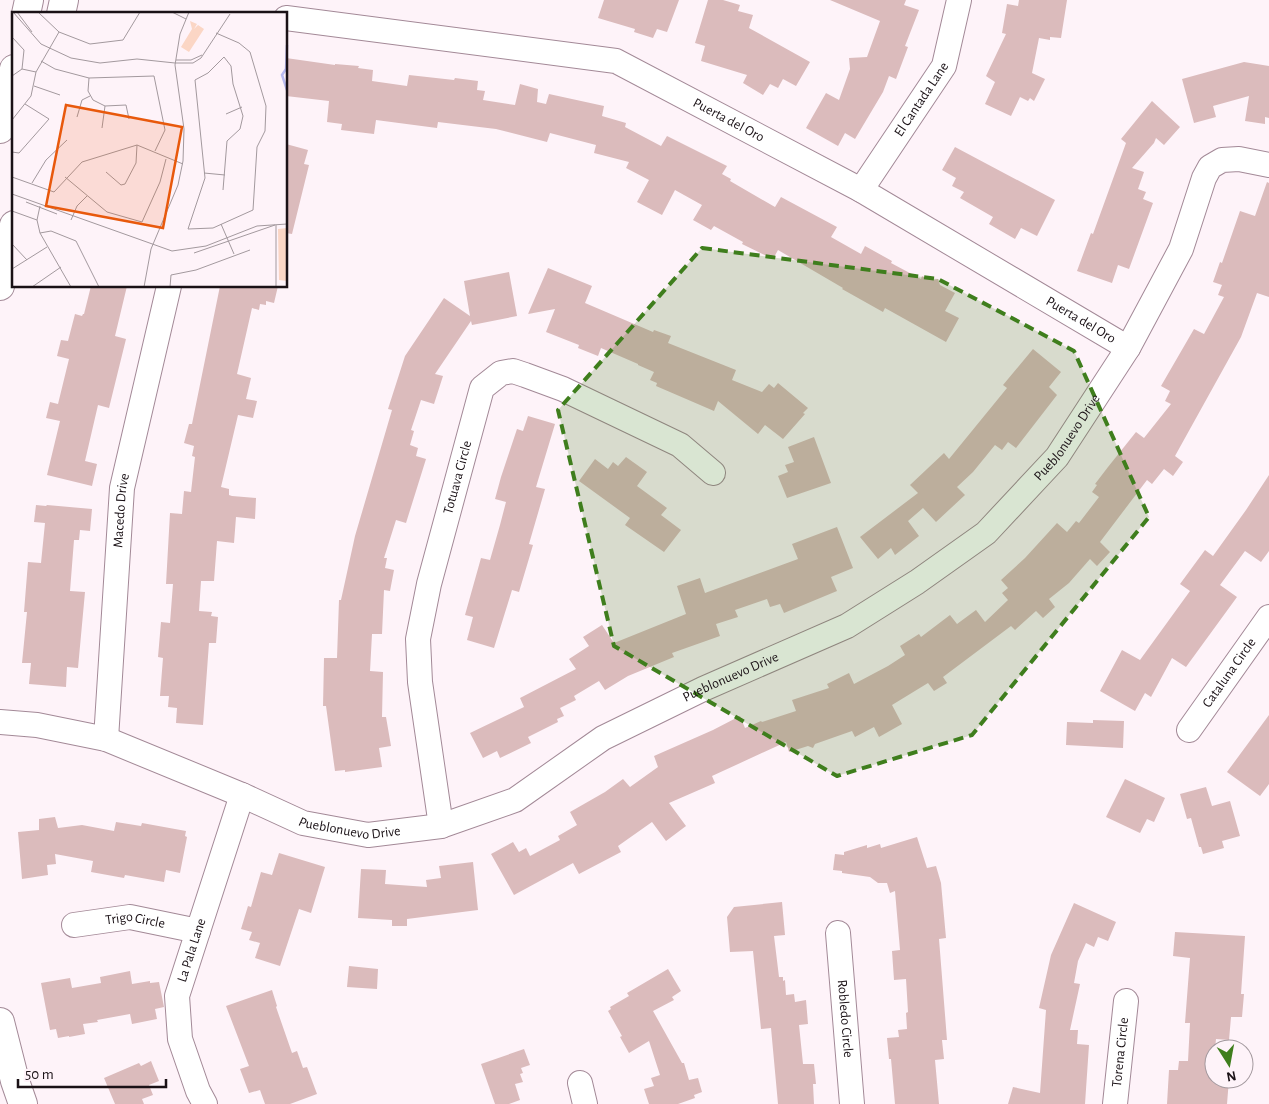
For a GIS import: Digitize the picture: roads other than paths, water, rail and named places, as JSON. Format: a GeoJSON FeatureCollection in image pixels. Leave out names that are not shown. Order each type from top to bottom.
{"type":"FeatureCollection","features":[{"type":"Feature","properties":{"kind":"main road"},"geometry":{"type":"LineString","coordinates":[[0,128],[12,77]]}},
{"type":"Feature","properties":{"kind":"main road"},"geometry":{"type":"LineString","coordinates":[[0,286],[12,234]]}},
{"type":"Feature","properties":{"kind":"main road"},"geometry":{"type":"LineString","coordinates":[[0,1022],[4,1058],[23,1104]]}},
{"type":"Feature","properties":{"kind":"street","name":"El Cantada Lane"},"geometry":{"type":"LineString","coordinates":[[861,190],[944,66],[959,0]]}},
{"type":"Feature","properties":{"kind":"street","name":"Puerta del Oro"},"geometry":{"type":"LineString","coordinates":[[288,18],[616,62],[861,190],[1128,348]]}},
{"type":"Feature","properties":{"kind":"street","name":"Pueblonuevo Drive"},"geometry":{"type":"LineString","coordinates":[[0,722],[37,725],[106,739],[303,823],[368,835],[441,826],[515,800],[603,738],[703,689],[847,626],[925,577],[986,533],[1057,457],[1128,348],[1181,249],[1204,178],[1210,167],[1222,160],[1239,159],[1269,165]]}},
{"type":"Feature","properties":{"kind":"street","name":"Macedo Drive"},"geometry":{"type":"LineString","coordinates":[[106,739],[122,488],[169,288]]}},
{"type":"Feature","properties":{"kind":"street","name":"Totuava Circle"},"geometry":{"type":"LineString","coordinates":[[441,826],[420,682],[418,639],[430,584],[482,388],[501,373],[513,371],[525,375],[563,389],[680,444],[713,473]]}},
{"type":"Feature","properties":{"kind":"street","name":"Cataluna Circle"},"geometry":{"type":"LineString","coordinates":[[1188,730],[1269,617]]}},
{"type":"Feature","properties":{"kind":"street","name":"La Pala Lane"},"geometry":{"type":"LineString","coordinates":[[206,1104],[198,1091],[180,1039],[177,996],[242,796]]}},
{"type":"Feature","properties":{"kind":"street","name":"Trigo Circle"},"geometry":{"type":"LineString","coordinates":[[74,925],[130,917],[198,932]]}},
{"type":"Feature","properties":{"kind":"street","name":"Robledo Circle"},"geometry":{"type":"LineString","coordinates":[[838,933],[852,1104]]}},
{"type":"Feature","properties":{"kind":"street","name":"Torena Circle"},"geometry":{"type":"LineString","coordinates":[[1115,1104],[1126,1001]]}}]}
